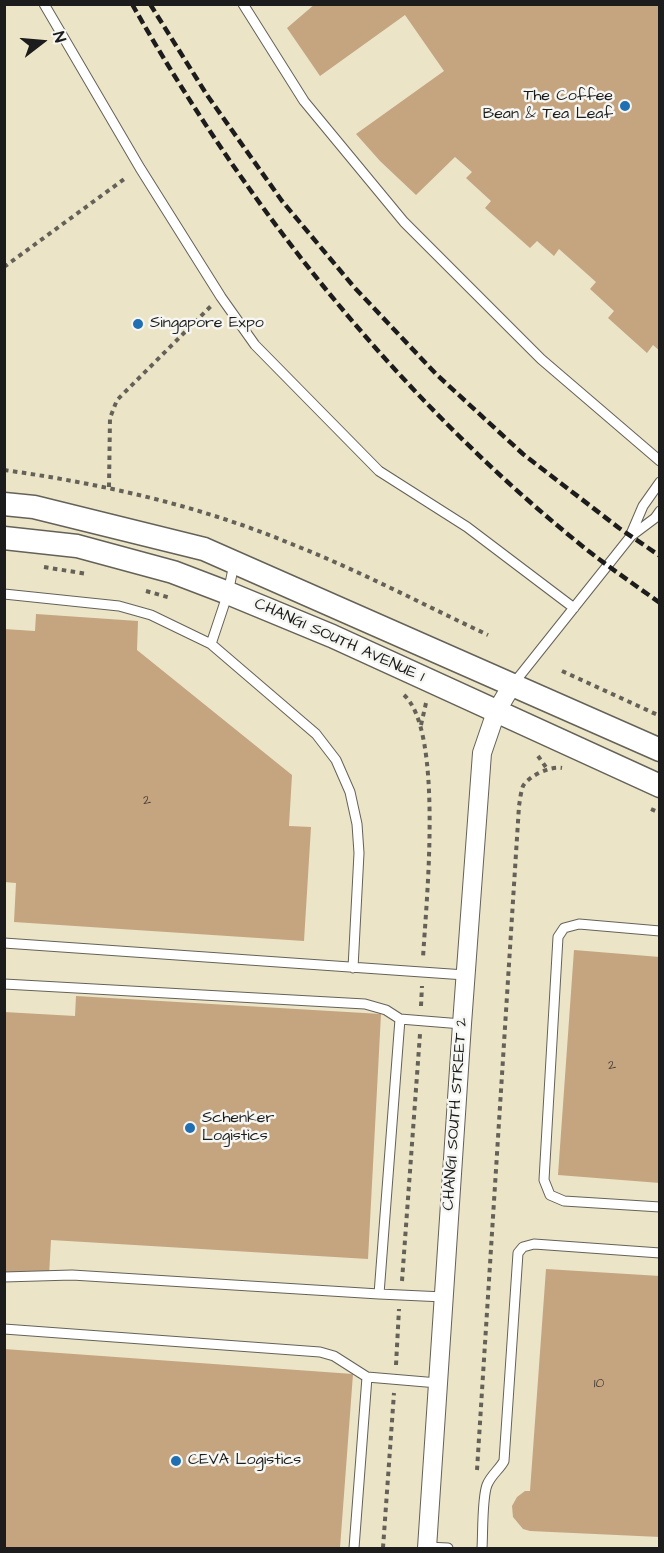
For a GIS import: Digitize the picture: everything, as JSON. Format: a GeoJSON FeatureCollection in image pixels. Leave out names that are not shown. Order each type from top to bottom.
{"type":"FeatureCollection","features":[{"type":"Feature","properties":{"kind":"street","name":"CHANGI SOUTH AVENUE 1"},"geometry":{"type":"LineString","coordinates":[[4,504],[34,507],[204,549],[660,750]]}},
{"type":"Feature","properties":{"kind":"street","name":"CHANGI SOUTH AVENUE 1"},"geometry":{"type":"LineString","coordinates":[[4,538],[77,546],[173,572],[332,636],[660,786]]}},
{"type":"Feature","properties":{"kind":"street","name":"CHANGI SOUTH STREET 2"},"geometry":{"type":"LineString","coordinates":[[427,1548],[482,753],[496,712],[512,685]]}},
{"type":"Feature","properties":{"kind":"lane"},"geometry":{"type":"LineString","coordinates":[[44,4],[140,168],[221,297],[255,345],[379,471],[467,527],[574,608]]}},
{"type":"Feature","properties":{"kind":"lane"},"geometry":{"type":"LineString","coordinates":[[243,4],[304,100],[404,222],[541,359],[660,461]]}},
{"type":"Feature","properties":{"kind":"lane"},"geometry":{"type":"LineString","coordinates":[[512,685],[630,536],[643,506],[660,482]]}},
{"type":"Feature","properties":{"kind":"lane"},"geometry":{"type":"LineString","coordinates":[[630,536],[660,512]]}},
{"type":"Feature","properties":{"kind":"lane"},"geometry":{"type":"LineString","coordinates":[[211,644],[228,593],[235,562]]}},
{"type":"Feature","properties":{"kind":"lane"},"geometry":{"type":"LineString","coordinates":[[4,594],[119,606],[151,615],[211,644],[316,734],[336,760],[350,792],[357,824],[359,853],[353,968]]}},
{"type":"Feature","properties":{"kind":"lane"},"geometry":{"type":"LineString","coordinates":[[660,932],[579,924],[564,928],[558,937],[544,1180],[550,1195],[564,1202],[660,1207]]}},
{"type":"Feature","properties":{"kind":"lane"},"geometry":{"type":"LineString","coordinates":[[4,944],[465,975]]}},
{"type":"Feature","properties":{"kind":"lane"},"geometry":{"type":"LineString","coordinates":[[4,984],[365,1004],[386,1010],[400,1019],[462,1024]]}},
{"type":"Feature","properties":{"kind":"lane"},"geometry":{"type":"LineString","coordinates":[[380,1294],[400,1019]]}},
{"type":"Feature","properties":{"kind":"lane"},"geometry":{"type":"LineString","coordinates":[[482,1548],[486,1486],[504,1461],[518,1253],[523,1247],[534,1244],[660,1253]]}},
{"type":"Feature","properties":{"kind":"lane"},"geometry":{"type":"LineString","coordinates":[[4,1277],[72,1275],[444,1297]]}},
{"type":"Feature","properties":{"kind":"lane"},"geometry":{"type":"LineString","coordinates":[[4,1329],[320,1352],[334,1356],[367,1377],[438,1383]]}},
{"type":"Feature","properties":{"kind":"lane"},"geometry":{"type":"LineString","coordinates":[[354,1548],[367,1377]]}},
{"type":"Feature","properties":{"kind":"lane"},"geometry":{"type":"LineString","coordinates":[[427,1548],[448,1548]]}},
{"type":"Feature","properties":{"kind":"path"},"geometry":{"type":"LineString","coordinates":[[4,267],[140,168]]}},
{"type":"Feature","properties":{"kind":"path"},"geometry":{"type":"LineString","coordinates":[[109,487],[110,418],[117,400],[221,297]]}},
{"type":"Feature","properties":{"kind":"path"},"geometry":{"type":"LineString","coordinates":[[4,470],[109,487],[180,504],[295,545],[488,635]]}},
{"type":"Feature","properties":{"kind":"path"},"geometry":{"type":"LineString","coordinates":[[562,671],[660,716]]}},
{"type":"Feature","properties":{"kind":"path"},"geometry":{"type":"LineString","coordinates":[[420,728],[426,702]]}},
{"type":"Feature","properties":{"kind":"path"},"geometry":{"type":"LineString","coordinates":[[538,755],[548,770]]}},
{"type":"Feature","properties":{"kind":"path"},"geometry":{"type":"LineString","coordinates":[[476,1479],[519,806],[524,786],[536,775],[560,767],[570,771]]}},
{"type":"Feature","properties":{"kind":"path"},"geometry":{"type":"LineString","coordinates":[[650,808],[660,813]]}},
{"type":"Feature","properties":{"kind":"building"},"geometry":{"type":"Polygon","coordinates":[[[315,4],[660,4],[660,351],[653,345],[647,353],[608,318],[614,311],[590,289],[596,282],[559,249],[554,256],[537,241],[530,248],[485,208],[491,201],[466,178],[472,172],[455,157],[416,195],[380,161],[356,134],[444,71],[405,15],[320,76],[287,28],[315,4]]]}},
{"type":"Feature","properties":{"kind":"building"},"geometry":{"type":"Polygon","coordinates":[[[36,614],[138,621],[137,650],[292,775],[289,826],[311,827],[304,941],[14,922],[16,883],[4,882],[4,629],[35,631],[36,614]]]}},
{"type":"Feature","properties":{"kind":"building"},"geometry":{"type":"Polygon","coordinates":[[[574,950],[660,957],[660,1183],[558,1175],[574,950]]]}},
{"type":"Feature","properties":{"kind":"building","name":"Schenker Logistics"},"geometry":{"type":"Polygon","coordinates":[[[76,996],[381,1014],[368,1259],[51,1240],[49,1276],[4,1274],[4,1012],[75,1016],[76,996]]]}},
{"type":"Feature","properties":{"kind":"building"},"geometry":{"type":"Polygon","coordinates":[[[546,1269],[660,1276],[660,1537],[530,1531],[523,1529],[513,1517],[512,1506],[517,1497],[525,1491],[530,1491],[546,1269]]]}},
{"type":"Feature","properties":{"kind":"building","name":"CEVA Logistics"},"geometry":{"type":"Polygon","coordinates":[[[4,1349],[353,1374],[340,1548],[4,1548],[4,1349]]]}},
{"type":"Feature","properties":{"kind":"railway"},"geometry":{"type":"LineString","coordinates":[[132,4],[178,81],[278,229],[392,366],[453,430],[518,491],[586,549],[660,603]]}},
{"type":"Feature","properties":{"kind":"railway"},"geometry":{"type":"LineString","coordinates":[[150,4],[207,95],[282,201],[354,287],[436,374],[523,454],[619,528],[660,556]]}},
{"type":"Feature","properties":{"kind":"place","name":"The Coffee Bean & Tea Leaf"},"geometry":{"type":"Point","coordinates":[625,106]}},
{"type":"Feature","properties":{"kind":"place","name":"Singapore Expo"},"geometry":{"type":"Point","coordinates":[138,324]}},
{"type":"Feature","properties":{"kind":"place","name":"Schenker Logistics"},"geometry":{"type":"Point","coordinates":[190,1128]}},
{"type":"Feature","properties":{"kind":"place","name":"CEVA Logistics"},"geometry":{"type":"Point","coordinates":[176,1461]}}]}
